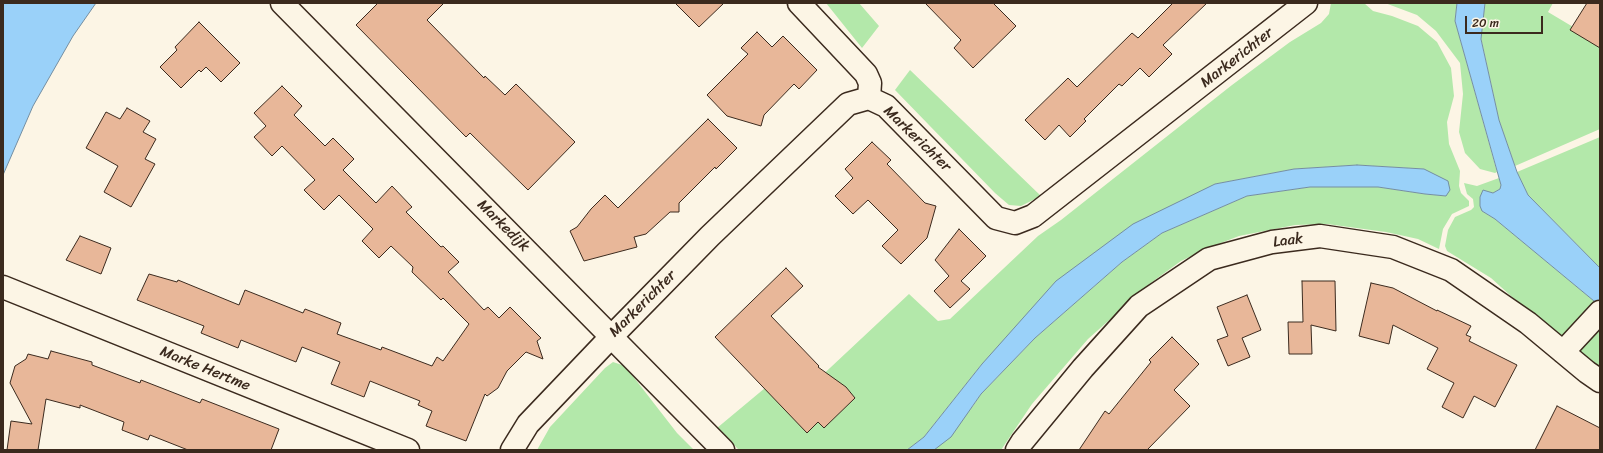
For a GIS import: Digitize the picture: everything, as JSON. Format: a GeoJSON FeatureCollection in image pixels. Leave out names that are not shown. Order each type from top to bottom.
{"type":"FeatureCollection","features":[{"type":"Feature","properties":{"kind":"street","name":"Markedijk"},"geometry":{"type":"LineString","coordinates":[[282,3],[723,450]]}},
{"type":"Feature","properties":{"kind":"street"},"geometry":{"type":"LineString","coordinates":[[799,3],[866,74],[870,83],[869,98]]}},
{"type":"Feature","properties":{"kind":"street","name":"Markerichter"},"geometry":{"type":"LineString","coordinates":[[512,450],[528,424],[611,336],[710,236],[848,104],[869,98],[886,106],[996,218],[1014,222],[1033,216],[1306,3]]}},
{"type":"Feature","properties":{"kind":"street","name":"Laak"},"geometry":{"type":"LineString","coordinates":[[1017,450],[1083,368],[1139,306],[1209,259],[1272,242],[1320,236],[1393,247],[1451,270],[1528,323],[1600,381]]}},
{"type":"Feature","properties":{"kind":"street","name":"Marke Hertme"},"geometry":{"type":"LineString","coordinates":[[3,287],[408,450]]}},
{"type":"Feature","properties":{"kind":"street"},"geometry":{"type":"LineString","coordinates":[[1563,352],[1600,312]]}},
{"type":"Feature","properties":{"kind":"green space"},"geometry":{"type":"Polygon","coordinates":[[[826,3],[859,3],[879,26],[862,48],[826,3]]]}},
{"type":"Feature","properties":{"kind":"green space"},"geometry":{"type":"Polygon","coordinates":[[[1331,3],[1364,3],[1373,11],[1392,16],[1418,26],[1437,42],[1451,68],[1454,96],[1447,122],[1449,144],[1460,171],[1459,186],[1461,193],[1469,201],[1469,206],[1452,214],[1443,229],[1439,249],[1418,239],[1386,232],[1327,224],[1295,225],[1239,236],[1208,248],[1181,261],[1152,282],[1088,339],[1032,404],[1001,450],[934,450],[973,406],[981,394],[1035,338],[1122,262],[1162,233],[1247,196],[1310,187],[1378,187],[1446,196],[1424,169],[1357,165],[1294,169],[1215,184],[982,364],[924,437],[907,450],[739,450],[717,428],[795,363],[815,382],[909,294],[938,321],[950,319],[1038,236],[1061,220],[1232,85],[1290,42],[1321,23],[1329,14],[1331,3]]]}},
{"type":"Feature","properties":{"kind":"green space"},"geometry":{"type":"Polygon","coordinates":[[[1385,3],[1457,3],[1455,21],[1497,172],[1495,173],[1480,169],[1465,153],[1459,132],[1463,94],[1460,63],[1436,31],[1417,15],[1385,3]]]}},
{"type":"Feature","properties":{"kind":"green space"},"geometry":{"type":"Polygon","coordinates":[[[1485,3],[1553,3],[1548,12],[1600,43],[1600,129],[1515,166],[1499,120],[1481,38],[1485,3]]]}},
{"type":"Feature","properties":{"kind":"green space"},"geometry":{"type":"Polygon","coordinates":[[[910,70],[1041,196],[1021,206],[1009,205],[995,193],[895,90],[910,70]]]}},
{"type":"Feature","properties":{"kind":"green space"},"geometry":{"type":"Polygon","coordinates":[[[1600,137],[1600,268],[1528,195],[1517,172],[1600,137]]]}},
{"type":"Feature","properties":{"kind":"green space"},"geometry":{"type":"Polygon","coordinates":[[[1499,178],[1501,185],[1500,189],[1493,193],[1483,191],[1482,211],[1495,219],[1600,306],[1600,369],[1491,278],[1447,251],[1445,246],[1448,230],[1455,217],[1471,210],[1474,207],[1473,199],[1467,194],[1464,183],[1477,186],[1499,178]]]}},
{"type":"Feature","properties":{"kind":"green space"},"geometry":{"type":"Polygon","coordinates":[[[613,362],[625,366],[677,433],[694,450],[537,450],[550,427],[605,368],[613,362]]]}},
{"type":"Feature","properties":{"kind":"water"},"geometry":{"type":"Polygon","coordinates":[[[3,3],[96,3],[73,36],[33,106],[3,175],[3,3]]]}},
{"type":"Feature","properties":{"kind":"water"},"geometry":{"type":"Polygon","coordinates":[[[1457,3],[1485,3],[1481,39],[1499,120],[1517,172],[1528,195],[1600,268],[1600,306],[1495,219],[1482,211],[1480,206],[1480,197],[1483,190],[1493,193],[1500,189],[1501,185],[1455,21],[1457,3]]]}},
{"type":"Feature","properties":{"kind":"water"},"geometry":{"type":"Polygon","coordinates":[[[1357,165],[1424,169],[1448,181],[1450,190],[1446,196],[1378,187],[1310,187],[1247,196],[1162,233],[1122,262],[1035,338],[981,394],[951,437],[934,450],[907,450],[924,437],[982,364],[1056,281],[1133,224],[1215,184],[1294,169],[1357,165]]]}},
{"type":"Feature","properties":{"kind":"building"},"geometry":{"type":"Polygon","coordinates":[[[378,3],[444,3],[427,20],[484,78],[485,76],[505,95],[516,84],[575,142],[528,190],[470,133],[466,137],[356,25],[378,3]]]}},
{"type":"Feature","properties":{"kind":"building"},"geometry":{"type":"Polygon","coordinates":[[[675,3],[724,3],[699,27],[675,3]]]}},
{"type":"Feature","properties":{"kind":"building"},"geometry":{"type":"Polygon","coordinates":[[[925,3],[993,3],[1016,26],[973,68],[954,48],[961,40],[925,3]]]}},
{"type":"Feature","properties":{"kind":"building"},"geometry":{"type":"Polygon","coordinates":[[[1173,3],[1207,3],[1163,45],[1172,54],[1149,77],[1140,68],[1122,86],[1119,84],[1084,119],[1086,121],[1070,137],[1059,125],[1045,140],[1025,120],[1068,78],[1077,87],[1132,33],[1138,38],[1173,3]]]}},
{"type":"Feature","properties":{"kind":"building"},"geometry":{"type":"Polygon","coordinates":[[[1587,3],[1600,3],[1600,48],[1570,30],[1587,3]]]}},
{"type":"Feature","properties":{"kind":"building"},"geometry":{"type":"Polygon","coordinates":[[[199,22],[240,63],[221,82],[206,67],[201,72],[199,70],[181,88],[160,67],[177,50],[175,47],[199,22]]]}},
{"type":"Feature","properties":{"kind":"building"},"geometry":{"type":"Polygon","coordinates":[[[757,32],[772,47],[783,36],[817,70],[799,89],[794,84],[764,115],[761,126],[727,116],[707,95],[748,54],[741,48],[757,32]]]}},
{"type":"Feature","properties":{"kind":"building"},"geometry":{"type":"Polygon","coordinates":[[[282,86],[302,106],[294,115],[325,146],[333,138],[354,159],[343,170],[376,203],[392,186],[412,207],[406,212],[441,247],[443,246],[459,262],[448,272],[484,310],[488,307],[499,318],[510,307],[541,338],[537,341],[543,359],[526,352],[507,371],[498,388],[487,396],[485,394],[466,441],[426,426],[432,411],[418,405],[420,401],[370,381],[364,397],[331,384],[340,362],[302,347],[296,362],[241,340],[238,348],[201,333],[204,326],[137,300],[149,274],[177,282],[178,280],[239,305],[245,290],[303,313],[305,309],[341,323],[337,334],[381,350],[382,347],[432,366],[437,357],[443,361],[469,324],[443,298],[441,300],[412,272],[413,267],[391,246],[379,258],[362,241],[373,229],[339,195],[324,210],[304,190],[315,180],[282,146],[272,156],[254,137],[266,126],[254,113],[282,86]]]}},
{"type":"Feature","properties":{"kind":"building"},"geometry":{"type":"Polygon","coordinates":[[[127,108],[150,121],[143,132],[156,139],[145,159],[155,164],[131,207],[104,192],[118,166],[86,148],[106,112],[120,119],[127,108]]]}},
{"type":"Feature","properties":{"kind":"building"},"geometry":{"type":"Polygon","coordinates":[[[708,119],[737,148],[716,169],[715,167],[679,203],[679,212],[670,212],[646,234],[634,237],[637,247],[584,261],[570,231],[577,227],[591,209],[605,195],[618,208],[708,119]]]}},
{"type":"Feature","properties":{"kind":"building"},"geometry":{"type":"Polygon","coordinates":[[[872,142],[891,160],[887,164],[925,203],[936,206],[927,238],[901,264],[882,246],[898,230],[868,200],[853,214],[835,196],[853,178],[845,169],[872,142]]]}},
{"type":"Feature","properties":{"kind":"building"},"geometry":{"type":"Polygon","coordinates":[[[959,229],[986,256],[961,281],[970,289],[950,308],[934,291],[949,276],[935,260],[959,229]]]}},
{"type":"Feature","properties":{"kind":"building"},"geometry":{"type":"Polygon","coordinates":[[[80,236],[111,248],[101,274],[66,260],[80,236]]]}},
{"type":"Feature","properties":{"kind":"building"},"geometry":{"type":"Polygon","coordinates":[[[786,268],[803,286],[771,316],[819,366],[818,367],[846,387],[855,398],[824,428],[818,422],[807,433],[715,337],[786,268]]]}},
{"type":"Feature","properties":{"kind":"building"},"geometry":{"type":"Polygon","coordinates":[[[1302,281],[1335,281],[1336,331],[1311,325],[1312,354],[1289,354],[1288,322],[1303,322],[1302,281]]]}},
{"type":"Feature","properties":{"kind":"building"},"geometry":{"type":"Polygon","coordinates":[[[1371,283],[1393,288],[1437,311],[1471,326],[1466,335],[1471,337],[1469,341],[1517,365],[1495,407],[1474,396],[1463,418],[1442,407],[1454,383],[1427,369],[1438,348],[1393,325],[1389,344],[1359,336],[1371,283]]]}},
{"type":"Feature","properties":{"kind":"building"},"geometry":{"type":"Polygon","coordinates":[[[1247,295],[1261,330],[1242,338],[1250,357],[1228,366],[1217,340],[1228,336],[1217,307],[1247,295]]]}},
{"type":"Feature","properties":{"kind":"building"},"geometry":{"type":"Polygon","coordinates":[[[1172,337],[1199,364],[1174,390],[1190,406],[1147,450],[1079,450],[1105,411],[1109,414],[1151,362],[1149,360],[1172,337]]]}},
{"type":"Feature","properties":{"kind":"building"},"geometry":{"type":"Polygon","coordinates":[[[51,351],[92,362],[92,365],[140,383],[141,380],[200,403],[202,399],[279,429],[271,450],[188,450],[150,435],[148,440],[122,430],[124,422],[80,405],[80,408],[46,399],[38,450],[7,450],[11,421],[32,424],[10,383],[15,366],[26,359],[28,354],[48,359],[51,351]]]}},
{"type":"Feature","properties":{"kind":"building"},"geometry":{"type":"Polygon","coordinates":[[[1557,406],[1600,428],[1600,450],[1535,450],[1557,406]]]}}]}
